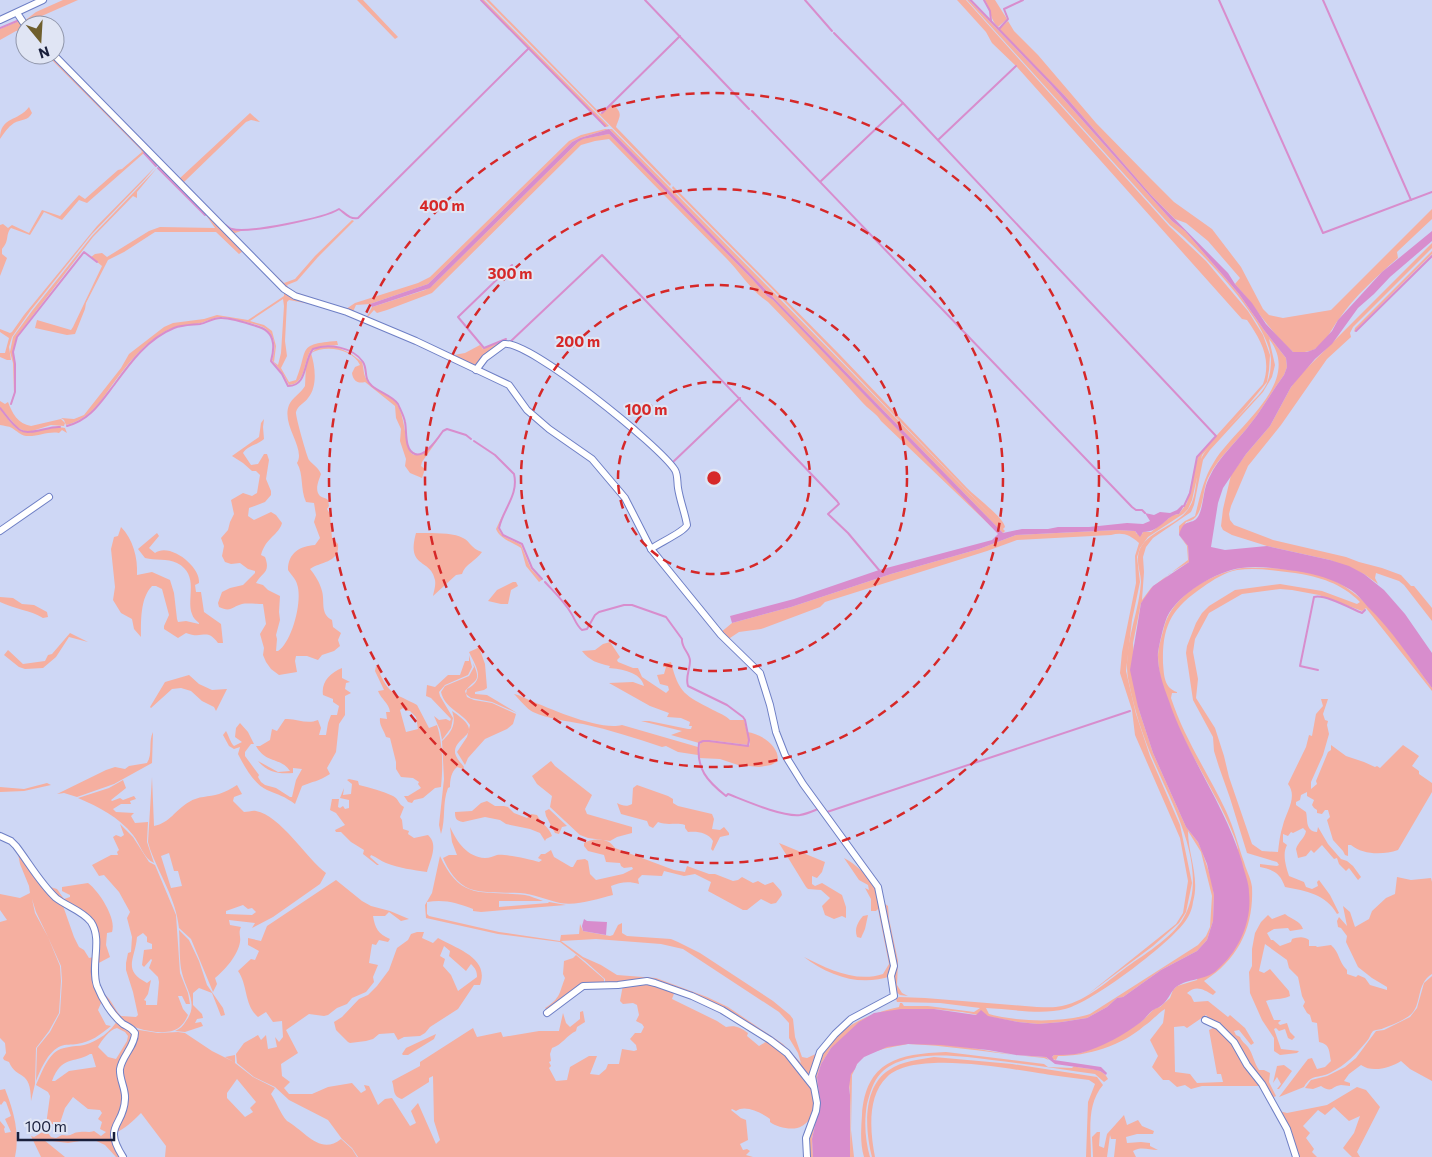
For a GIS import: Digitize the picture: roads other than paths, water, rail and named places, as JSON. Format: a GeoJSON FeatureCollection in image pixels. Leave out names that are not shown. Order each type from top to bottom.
{"type":"FeatureCollection","features":[{"type":"Feature","properties":{"kind":"street"},"geometry":{"type":"LineString","coordinates":[[0,20],[43,0]]}},
{"type":"Feature","properties":{"kind":"street"},"geometry":{"type":"LineString","coordinates":[[64,65],[284,289],[295,296],[347,312],[416,341],[509,385],[527,410],[549,429],[592,459],[625,498],[651,549],[721,635],[760,673],[776,732],[785,755],[803,784],[878,886],[894,966],[891,976],[894,996],[851,1019],[831,1038],[820,1052],[812,1076],[817,1103],[806,1138],[807,1157]]}},
{"type":"Feature","properties":{"kind":"street"},"geometry":{"type":"LineString","coordinates":[[476,370],[485,358],[504,344],[507,343],[518,347],[570,378],[633,429],[670,463],[676,472],[678,490],[687,525],[685,529],[651,549]]}},
{"type":"Feature","properties":{"kind":"street"},"geometry":{"type":"LineString","coordinates":[[0,531],[49,497]]}},
{"type":"Feature","properties":{"kind":"street"},"geometry":{"type":"LineString","coordinates":[[0,836],[16,846],[57,898],[90,920],[96,936],[95,974],[97,986],[110,1009],[124,1024],[132,1028],[135,1033],[133,1042],[120,1068],[125,1093],[125,1105],[114,1128],[115,1143],[123,1157]]}},
{"type":"Feature","properties":{"kind":"street"},"geometry":{"type":"LineString","coordinates":[[546,1013],[583,986],[655,982],[722,1010],[770,1040],[787,1053],[814,1087]]}},
{"type":"Feature","properties":{"kind":"street"},"geometry":{"type":"LineString","coordinates":[[1204,1020],[1218,1026],[1234,1042],[1247,1065],[1262,1084],[1287,1129],[1296,1157]]}},
{"type":"Feature","properties":{"kind":"waterway"},"geometry":{"type":"LineString","coordinates":[[481,0],[605,126]]}},
{"type":"Feature","properties":{"kind":"waterway"},"geometry":{"type":"LineString","coordinates":[[645,0],[749,109]]}},
{"type":"Feature","properties":{"kind":"waterway"},"geometry":{"type":"LineString","coordinates":[[805,0],[832,31]]}},
{"type":"Feature","properties":{"kind":"waterway"},"geometry":{"type":"LineString","coordinates":[[984,0],[990,11],[991,21]]}},
{"type":"Feature","properties":{"kind":"waterway"},"geometry":{"type":"LineString","coordinates":[[999,29],[1008,19],[1004,9],[1023,0]]}},
{"type":"Feature","properties":{"kind":"waterway"},"geometry":{"type":"LineString","coordinates":[[1219,0],[1323,233],[1432,192]]}},
{"type":"Feature","properties":{"kind":"waterway"},"geometry":{"type":"LineString","coordinates":[[1323,0],[1411,200]]}},
{"type":"Feature","properties":{"kind":"waterway"},"geometry":{"type":"LineString","coordinates":[[0,28],[15,22]]}},
{"type":"Feature","properties":{"kind":"waterway"},"geometry":{"type":"LineString","coordinates":[[834,33],[903,103],[1216,436],[1197,457],[1190,493],[1184,506]]}},
{"type":"Feature","properties":{"kind":"waterway"},"geometry":{"type":"LineString","coordinates":[[602,113],[680,36]]}},
{"type":"Feature","properties":{"kind":"waterway"},"geometry":{"type":"LineString","coordinates":[[225,225],[231,229],[240,230],[269,227],[318,217],[339,209],[350,217],[358,218],[529,48]]}},
{"type":"Feature","properties":{"kind":"waterway"},"geometry":{"type":"LineString","coordinates":[[938,140],[1016,66]]}},
{"type":"Feature","properties":{"kind":"waterway"},"geometry":{"type":"LineString","coordinates":[[821,181],[903,103]]}},
{"type":"Feature","properties":{"kind":"waterway"},"geometry":{"type":"LineString","coordinates":[[752,111],[1132,507],[1145,513]]}},
{"type":"Feature","properties":{"kind":"waterway"},"geometry":{"type":"LineString","coordinates":[[144,153],[156,166]]}},
{"type":"Feature","properties":{"kind":"waterway"},"geometry":{"type":"LineString","coordinates":[[158,168],[205,215]]}},
{"type":"Feature","properties":{"kind":"waterway"},"geometry":{"type":"LineString","coordinates":[[211,211],[218,218]]}},
{"type":"Feature","properties":{"kind":"waterway"},"geometry":{"type":"LineString","coordinates":[[11,404],[15,392],[13,352],[17,337],[84,252],[97,262]]}},
{"type":"Feature","properties":{"kind":"waterway"},"geometry":{"type":"LineString","coordinates":[[511,341],[602,255],[837,501],[839,504],[828,514],[848,533],[879,570]]}},
{"type":"Feature","properties":{"kind":"waterway"},"geometry":{"type":"LineString","coordinates":[[1356,331],[1432,256]]}},
{"type":"Feature","properties":{"kind":"waterway"},"geometry":{"type":"LineString","coordinates":[[506,339],[484,348],[458,317],[512,265]]}},
{"type":"Feature","properties":{"kind":"waterway"},"geometry":{"type":"LineString","coordinates":[[67,426],[82,420],[94,410],[133,360],[155,338],[177,327],[200,324],[216,318],[222,318],[255,326],[268,332],[273,345],[271,361],[282,374],[288,386],[299,382],[313,349],[326,346],[340,348],[359,357],[363,362],[369,383],[398,404],[404,420],[409,449],[415,454],[423,453],[427,450],[443,431],[447,429],[466,435],[471,439]]}},
{"type":"Feature","properties":{"kind":"waterway"},"geometry":{"type":"LineString","coordinates":[[673,462],[740,398]]}},
{"type":"Feature","properties":{"kind":"waterway"},"geometry":{"type":"LineString","coordinates":[[0,408],[14,425],[24,432],[60,427]]}},
{"type":"Feature","properties":{"kind":"waterway"},"geometry":{"type":"LineString","coordinates":[[474,441],[495,455],[514,474],[513,495],[499,528],[503,535],[522,544],[532,568],[542,579]]}},
{"type":"Feature","properties":{"kind":"waterway"},"geometry":{"type":"LineString","coordinates":[[545,582],[565,604],[582,630],[587,629],[595,615],[599,612],[624,605],[632,605],[666,617],[682,639],[690,658],[688,686],[727,705],[745,720],[749,740],[748,746],[709,741],[699,743],[699,760],[704,774],[726,796],[728,794],[774,811],[800,815],[818,809]]}},
{"type":"Feature","properties":{"kind":"waterway"},"geometry":{"type":"LineString","coordinates":[[1318,670],[1300,666],[1314,597],[1331,599],[1362,613],[1365,610]]}},
{"type":"Feature","properties":{"kind":"waterway"},"geometry":{"type":"LineString","coordinates":[[827,812],[1130,711]]}}]}
